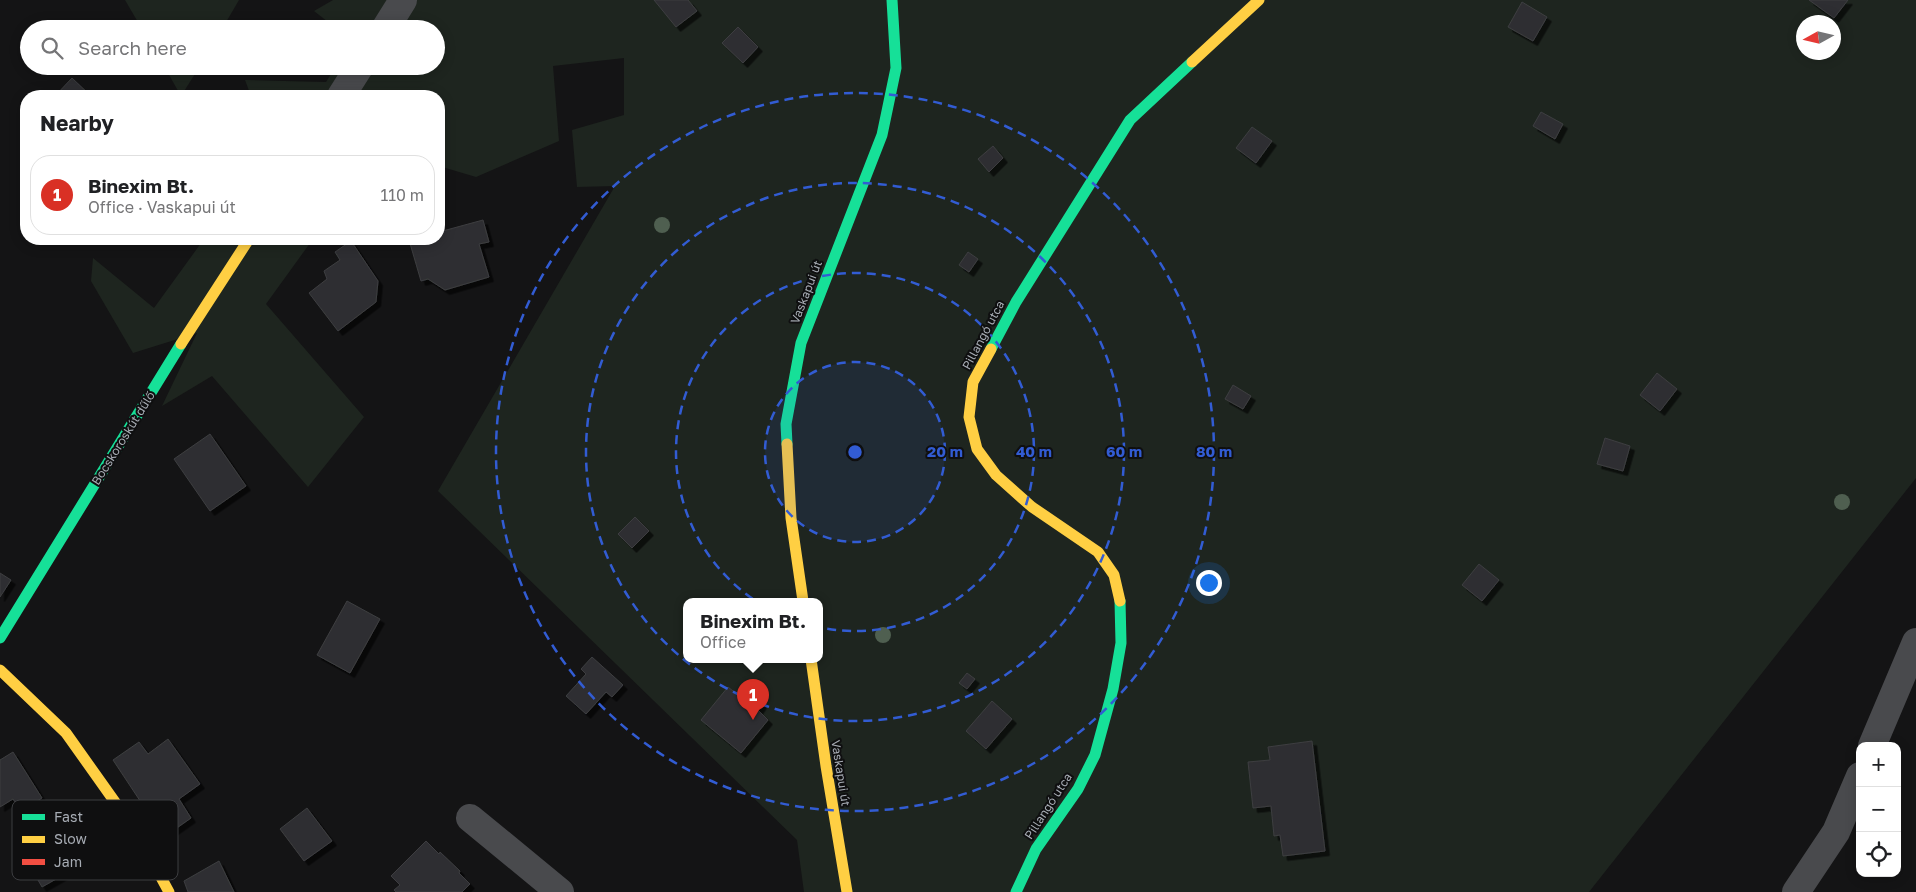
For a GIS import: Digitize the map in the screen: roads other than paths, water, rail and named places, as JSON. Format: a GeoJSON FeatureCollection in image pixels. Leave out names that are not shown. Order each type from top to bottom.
{"type":"FeatureCollection","features":[{"type":"Feature","properties":{"kind":"street"},"geometry":{"type":"LineString","coordinates":[[391,20],[403,0]]}},
{"type":"Feature","properties":{"kind":"street","name":"Vaskapui út"},"geometry":{"type":"LineString","coordinates":[[803,598],[791,518],[786,424],[801,342],[882,135],[896,68],[892,0]]}},
{"type":"Feature","properties":{"kind":"street","name":"Pillangó utca"},"geometry":{"type":"LineString","coordinates":[[1016,892],[1036,850],[1078,789],[1095,755],[1113,689],[1121,643],[1121,606],[1114,575],[1098,552],[1032,507],[996,475],[977,449],[969,417],[973,382],[1016,302],[1130,120],[1259,0]]}},
{"type":"Feature","properties":{"kind":"street"},"geometry":{"type":"LineString","coordinates":[[345,90],[354,75]]}},
{"type":"Feature","properties":{"kind":"street","name":"Bocskoroskút dűlő"},"geometry":{"type":"LineString","coordinates":[[0,638],[182,342],[245,245]]}},
{"type":"Feature","properties":{"kind":"street"},"geometry":{"type":"LineString","coordinates":[[1874,742],[1916,642]]}},
{"type":"Feature","properties":{"kind":"street","name":"Vaskapui út"},"geometry":{"type":"LineString","coordinates":[[812,663],[847,892]]}},
{"type":"Feature","properties":{"kind":"street"},"geometry":{"type":"LineString","coordinates":[[0,670],[66,733],[114,800]]}},
{"type":"Feature","properties":{"kind":"street"},"geometry":{"type":"LineString","coordinates":[[1796,892],[1836,832],[1856,785]]}},
{"type":"Feature","properties":{"kind":"street"},"geometry":{"type":"LineString","coordinates":[[470,818],[560,892]]}},
{"type":"Feature","properties":{"kind":"street"},"geometry":{"type":"LineString","coordinates":[[162,880],[169,892]]}},
{"type":"Feature","properties":{"kind":"place","name":"Binexim Bt."},"geometry":{"type":"Point","coordinates":[753,720]}}]}
